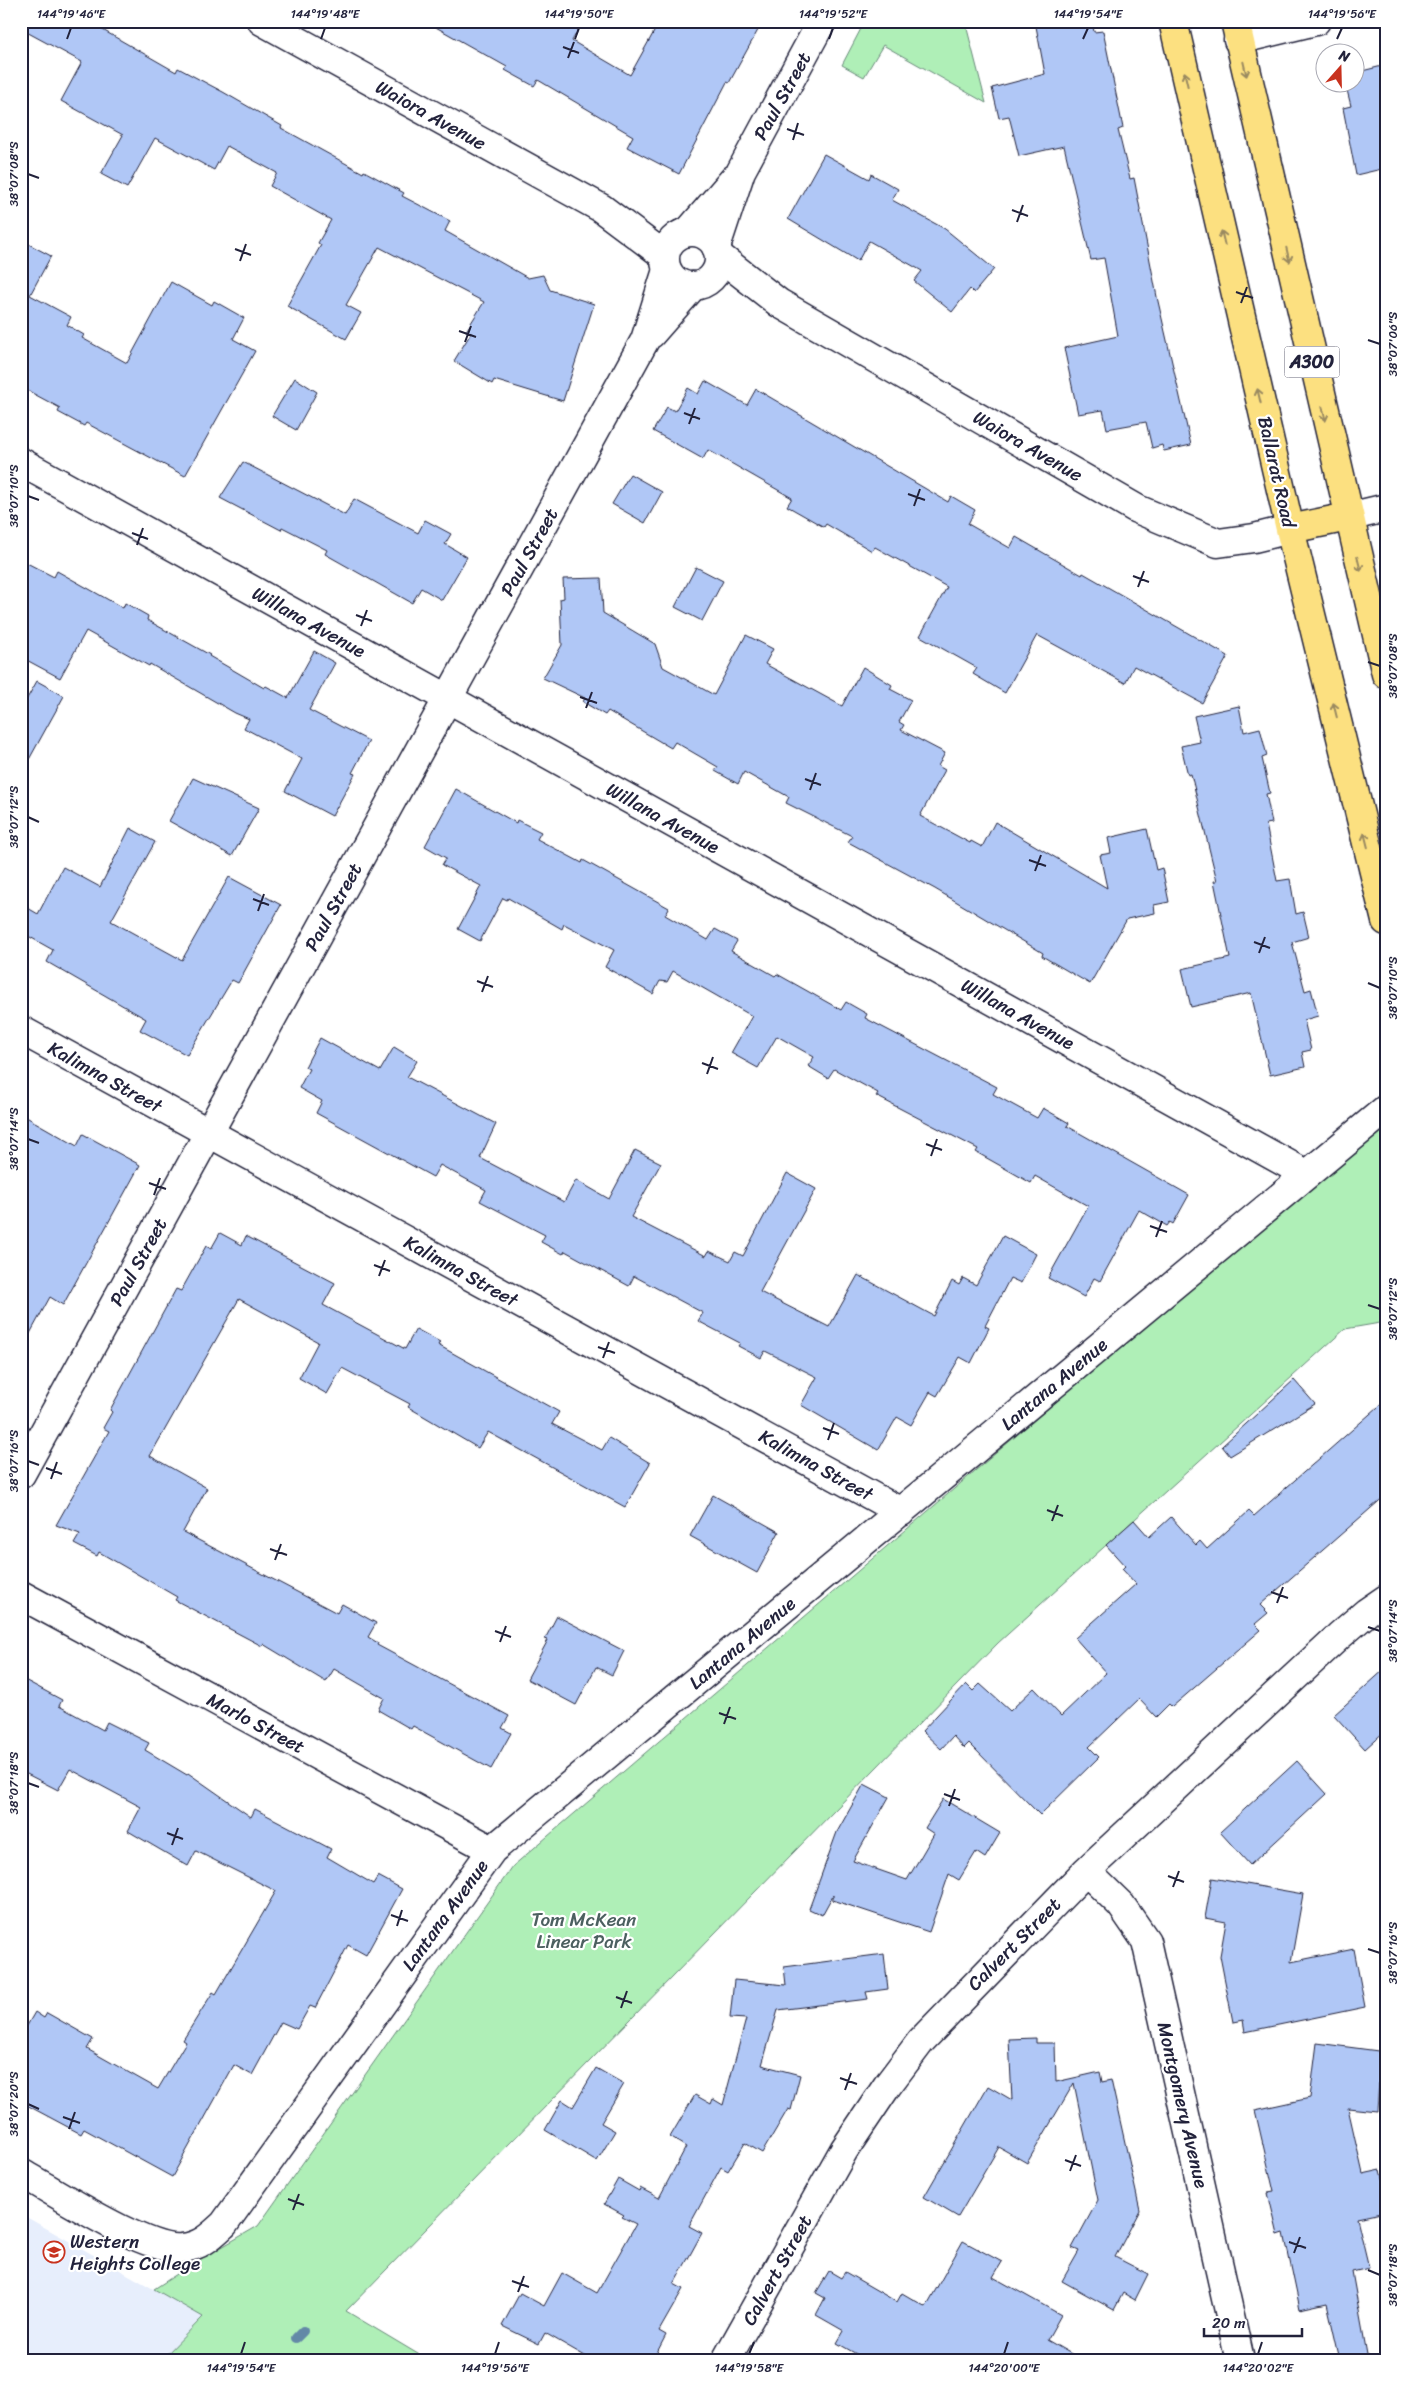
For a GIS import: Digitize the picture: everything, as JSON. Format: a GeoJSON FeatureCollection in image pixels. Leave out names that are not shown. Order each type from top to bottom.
{"type":"FeatureCollection","features":[{"type":"Feature","properties":{"kind":"highway","name":"Ballarat Road"},"geometry":{"type":"LineString","coordinates":[[1173,21],[1290,529],[1386,921]]}},
{"type":"Feature","properties":{"kind":"highway","name":"A300"},"geometry":{"type":"LineString","coordinates":[[1237,30],[1348,517],[1386,674]]}},
{"type":"Feature","properties":{"kind":"highway"},"geometry":{"type":"LineString","coordinates":[[1290,529],[1348,517]]}},
{"type":"Feature","properties":{"kind":"street","name":"Waiora Avenue"},"geometry":{"type":"LineString","coordinates":[[262,21],[674,249]]}},
{"type":"Feature","properties":{"kind":"street","name":"Paul Street"},"geometry":{"type":"LineString","coordinates":[[21,1474],[645,340],[674,249],[741,171],[822,21]]}},
{"type":"Feature","properties":{"kind":"street"},"geometry":{"type":"LineString","coordinates":[[1237,30],[1316,21]]}},
{"type":"Feature","properties":{"kind":"street","name":"Paul Street"},"geometry":{"type":"LineString","coordinates":[[718,252],[741,171]]}},
{"type":"Feature","properties":{"kind":"street"},"geometry":{"type":"LineString","coordinates":[[704,236],[718,252],[716,272],[699,285],[677,282],[674,249],[704,236]]}},
{"type":"Feature","properties":{"kind":"street","name":"Waiora Avenue"},"geometry":{"type":"LineString","coordinates":[[718,252],[779,303],[1137,509],[1218,543],[1254,538],[1290,529]]}},
{"type":"Feature","properties":{"kind":"street","name":"Waiora Avenue"},"geometry":{"type":"LineString","coordinates":[[699,285],[779,303]]}},
{"type":"Feature","properties":{"kind":"street","name":"Paul Street"},"geometry":{"type":"LineString","coordinates":[[645,340],[699,285]]}},
{"type":"Feature","properties":{"kind":"street","name":"Willana Avenue"},"geometry":{"type":"LineString","coordinates":[[21,462],[1306,1174]]}},
{"type":"Feature","properties":{"kind":"street"},"geometry":{"type":"LineString","coordinates":[[1348,517],[1386,508]]}},
{"type":"Feature","properties":{"kind":"street","name":"Kalimna Street"},"geometry":{"type":"LineString","coordinates":[[21,1030],[901,1512]]}},
{"type":"Feature","properties":{"kind":"street","name":"Lantana Avenue"},"geometry":{"type":"LineString","coordinates":[[21,2173],[136,2238],[181,2249],[203,2243],[224,2224],[492,1850],[1386,1109]]}},
{"type":"Feature","properties":{"kind":"street","name":"Marlo Street"},"geometry":{"type":"LineString","coordinates":[[21,1595],[492,1850]]}},
{"type":"Feature","properties":{"kind":"street","name":"Calvert Street"},"geometry":{"type":"LineString","coordinates":[[727,2360],[844,2150],[886,2086],[921,2041],[1086,1871],[1339,1636],[1367,1612],[1386,1599]]}},
{"type":"Feature","properties":{"kind":"street","name":"Montgomery Avenue"},"geometry":{"type":"LineString","coordinates":[[1086,1871],[1122,1905],[1146,1942],[1240,2360]]}},
{"type":"Feature","properties":{"kind":"shaded area","name":"Western Heights College"},"geometry":{"type":"Polygon","coordinates":[[[21,2214],[203,2317],[161,2360],[21,2360],[21,2214]]]}},
{"type":"Feature","properties":{"kind":"green space"},"geometry":{"type":"Polygon","coordinates":[[[865,21],[965,21],[986,103],[883,45],[864,77],[842,65],[865,21]]]}},
{"type":"Feature","properties":{"kind":"green space","name":"Tom McKean Linear Park"},"geometry":{"type":"Polygon","coordinates":[[[1383,1122],[1386,1135],[1386,1322],[1345,1329],[998,1643],[346,2311],[428,2360],[161,2360],[203,2317],[154,2289],[194,2263],[258,2226],[513,1866],[1383,1122]]]}},
{"type":"Feature","properties":{"kind":"building"},"geometry":{"type":"Polygon","coordinates":[[[21,21],[87,21],[176,72],[178,68],[223,92],[282,126],[281,128],[404,193],[402,196],[450,221],[445,231],[528,278],[543,275],[550,290],[594,304],[563,401],[494,380],[492,384],[454,361],[471,333],[466,331],[484,302],[379,247],[346,305],[361,313],[346,339],[287,306],[321,245],[318,243],[331,220],[270,186],[277,173],[227,146],[214,170],[155,138],[127,188],[101,174],[123,135],[61,101],[82,62],[21,29],[21,21]]]}},
{"type":"Feature","properties":{"kind":"building"},"geometry":{"type":"Polygon","coordinates":[[[425,21],[583,21],[572,41],[630,75],[660,21],[763,21],[729,83],[727,82],[679,174],[627,147],[633,136],[538,80],[534,86],[505,70],[507,67],[425,21]]]}},
{"type":"Feature","properties":{"kind":"building"},"geometry":{"type":"Polygon","coordinates":[[[1035,21],[1092,21],[1094,32],[1103,31],[1123,128],[1118,130],[1130,179],[1134,178],[1157,297],[1191,445],[1164,451],[1162,445],[1152,448],[1146,422],[1107,429],[1103,410],[1078,414],[1064,348],[1118,336],[1104,258],[1091,260],[1064,146],[1019,156],[1009,116],[999,118],[992,88],[1045,74],[1035,21]]]}},
{"type":"Feature","properties":{"kind":"building"},"geometry":{"type":"Polygon","coordinates":[[[1386,65],[1386,168],[1356,175],[1343,108],[1351,106],[1348,92],[1364,92],[1364,70],[1386,65]]]}},
{"type":"Feature","properties":{"kind":"building"},"geometry":{"type":"Polygon","coordinates":[[[824,154],[869,179],[871,174],[898,189],[892,200],[945,229],[994,269],[974,293],[970,289],[952,312],[914,281],[922,271],[869,241],[858,261],[788,219],[824,154]]]}},
{"type":"Feature","properties":{"kind":"building"},"geometry":{"type":"Polygon","coordinates":[[[21,240],[51,256],[30,295],[71,317],[67,325],[84,335],[82,338],[127,363],[171,282],[212,305],[214,301],[244,318],[233,339],[255,351],[185,476],[86,423],[84,426],[58,412],[60,408],[21,387],[21,240]]]}},
{"type":"Feature","properties":{"kind":"building"},"geometry":{"type":"Polygon","coordinates":[[[295,378],[317,392],[296,430],[272,416],[295,378]]]}},
{"type":"Feature","properties":{"kind":"building"},"geometry":{"type":"Polygon","coordinates":[[[705,381],[747,405],[756,389],[948,502],[951,496],[975,510],[968,524],[1010,548],[1016,537],[1228,656],[1202,703],[1134,666],[1125,683],[1037,635],[1005,693],[973,674],[977,668],[920,636],[947,587],[875,547],[872,551],[826,524],[824,527],[787,506],[792,498],[708,450],[703,459],[653,431],[667,407],[675,411],[688,388],[698,394],[705,381]]]}},
{"type":"Feature","properties":{"kind":"building"},"geometry":{"type":"Polygon","coordinates":[[[243,462],[345,515],[354,499],[418,533],[425,520],[451,534],[445,544],[467,557],[442,600],[421,588],[412,603],[325,554],[327,550],[282,527],[281,530],[220,498],[243,462]]]}},
{"type":"Feature","properties":{"kind":"building"},"geometry":{"type":"Polygon","coordinates":[[[630,474],[662,492],[645,523],[612,504],[630,474]]]}},
{"type":"Feature","properties":{"kind":"building"},"geometry":{"type":"Polygon","coordinates":[[[21,560],[54,577],[57,571],[123,608],[125,603],[148,616],[147,620],[264,688],[266,686],[288,698],[314,651],[335,663],[309,710],[369,741],[352,773],[355,774],[332,816],[285,791],[302,759],[244,728],[249,719],[86,631],[60,678],[21,657],[21,560]]]}},
{"type":"Feature","properties":{"kind":"building"},"geometry":{"type":"Polygon","coordinates":[[[696,567],[723,581],[702,621],[675,607],[696,567]]]}},
{"type":"Feature","properties":{"kind":"building"},"geometry":{"type":"Polygon","coordinates":[[[601,578],[603,613],[655,644],[663,667],[714,695],[746,635],[773,649],[765,664],[842,706],[863,667],[892,685],[890,689],[911,700],[899,722],[904,725],[901,730],[945,753],[938,766],[945,770],[920,816],[970,843],[971,841],[982,847],[995,822],[1107,888],[1100,855],[1111,853],[1108,838],[1147,829],[1156,870],[1162,868],[1169,902],[1154,905],[1155,913],[1127,919],[1090,984],[1042,956],[1043,953],[935,889],[848,842],[852,836],[786,803],[789,797],[744,772],[738,784],[715,771],[718,767],[675,742],[671,748],[608,711],[605,715],[583,702],[585,698],[543,678],[562,645],[560,599],[564,598],[563,579],[601,578]]]}},
{"type":"Feature","properties":{"kind":"building"},"geometry":{"type":"Polygon","coordinates":[[[37,681],[64,696],[21,774],[21,709],[37,681]]]}},
{"type":"Feature","properties":{"kind":"building"},"geometry":{"type":"Polygon","coordinates":[[[1239,706],[1244,732],[1260,728],[1267,756],[1262,758],[1270,793],[1266,794],[1272,823],[1266,824],[1277,881],[1290,879],[1296,914],[1303,912],[1309,937],[1292,942],[1305,991],[1311,989],[1318,1016],[1304,1020],[1311,1050],[1302,1052],[1305,1067],[1270,1075],[1251,993],[1191,1007],[1182,969],[1230,958],[1214,881],[1217,881],[1191,774],[1188,775],[1181,746],[1200,742],[1194,716],[1239,706]]]}},
{"type":"Feature","properties":{"kind":"building"},"geometry":{"type":"Polygon","coordinates":[[[193,778],[259,808],[232,856],[169,821],[193,778]]]}},
{"type":"Feature","properties":{"kind":"building"},"geometry":{"type":"Polygon","coordinates":[[[456,789],[516,823],[517,820],[541,832],[537,839],[582,863],[583,860],[669,908],[665,915],[708,940],[715,929],[737,941],[731,951],[775,976],[777,974],[841,1010],[846,1002],[867,1014],[865,1018],[997,1087],[993,1094],[1037,1118],[1043,1108],[1069,1123],[1067,1126],[1189,1195],[1173,1224],[1170,1222],[1167,1226],[1139,1210],[1100,1281],[1094,1278],[1084,1297],[1048,1278],[1088,1206],[1035,1176],[1031,1183],[976,1152],[978,1149],[876,1096],[878,1093],[834,1069],[828,1078],[808,1066],[814,1057],[777,1036],[758,1068],[731,1053],[752,1016],[673,971],[667,982],[660,981],[653,994],[605,967],[614,950],[564,924],[562,929],[508,898],[507,900],[503,898],[480,941],[458,929],[481,886],[442,865],[446,858],[425,846],[456,789]]]}},
{"type":"Feature","properties":{"kind":"building"},"geometry":{"type":"Polygon","coordinates":[[[130,828],[155,842],[111,921],[182,960],[229,877],[281,905],[238,983],[232,980],[187,1055],[140,1030],[146,1019],[47,962],[53,950],[21,932],[21,904],[38,914],[63,867],[100,887],[130,828]]]}},
{"type":"Feature","properties":{"kind":"building"},"geometry":{"type":"Polygon","coordinates":[[[320,1038],[380,1071],[394,1047],[417,1061],[407,1077],[496,1124],[480,1158],[564,1202],[576,1180],[609,1199],[635,1150],[661,1163],[631,1217],[706,1256],[709,1251],[730,1261],[735,1252],[743,1256],[787,1173],[816,1189],[760,1292],[829,1327],[858,1275],[934,1316],[952,1281],[959,1285],[963,1278],[976,1285],[1003,1236],[1036,1254],[1021,1283],[1010,1278],[985,1326],[989,1328],[971,1363],[960,1357],[937,1396],[930,1392],[911,1425],[897,1417],[878,1450],[801,1405],[817,1377],[765,1351],[761,1358],[738,1346],[740,1343],[698,1321],[703,1313],[634,1276],[629,1286],[565,1251],[563,1254],[541,1242],[545,1235],[480,1201],[486,1190],[440,1165],[433,1177],[316,1113],[322,1101],[299,1088],[309,1069],[305,1067],[320,1038]]]}},
{"type":"Feature","properties":{"kind":"building"},"geometry":{"type":"Polygon","coordinates":[[[21,1114],[77,1146],[83,1134],[140,1165],[63,1305],[50,1297],[21,1350],[21,1114]]]}},
{"type":"Feature","properties":{"kind":"building"},"geometry":{"type":"Polygon","coordinates":[[[220,1233],[242,1245],[246,1236],[335,1283],[323,1305],[405,1349],[416,1329],[440,1342],[438,1345],[559,1412],[552,1424],[602,1450],[609,1438],[650,1463],[625,1507],[488,1432],[478,1448],[408,1407],[410,1404],[342,1368],[327,1394],[299,1378],[318,1342],[239,1299],[150,1456],[207,1488],[183,1532],[337,1613],[342,1604],[376,1623],[368,1637],[378,1643],[377,1645],[509,1716],[502,1728],[511,1733],[491,1769],[413,1726],[411,1729],[378,1710],[384,1698],[334,1669],[326,1682],[263,1644],[262,1646],[175,1600],[177,1597],[99,1552],[97,1556],[74,1544],[80,1534],[56,1525],[109,1431],[103,1428],[112,1412],[110,1410],[176,1289],[181,1291],[206,1246],[211,1249],[220,1233]]]}},
{"type":"Feature","properties":{"kind":"building"},"geometry":{"type":"Polygon","coordinates":[[[1294,1380],[1315,1404],[1230,1456],[1222,1446],[1294,1380]]]}},
{"type":"Feature","properties":{"kind":"building"},"geometry":{"type":"Polygon","coordinates":[[[1386,1400],[1386,1495],[1260,1605],[1268,1613],[1255,1624],[1261,1630],[1172,1707],[1169,1704],[1156,1717],[1139,1699],[1089,1747],[1099,1757],[1040,1815],[969,1743],[964,1748],[953,1736],[941,1749],[922,1731],[966,1684],[973,1691],[980,1684],[1010,1711],[1034,1688],[1061,1716],[1106,1673],[1075,1638],[1136,1584],[1122,1569],[1125,1566],[1106,1545],[1134,1520],[1149,1537],[1171,1517],[1196,1545],[1200,1541],[1207,1549],[1249,1511],[1254,1516],[1386,1400]]]}},
{"type":"Feature","properties":{"kind":"building"},"geometry":{"type":"Polygon","coordinates":[[[713,1495],[779,1532],[757,1573],[690,1536],[713,1495]]]}},
{"type":"Feature","properties":{"kind":"building"},"geometry":{"type":"Polygon","coordinates":[[[557,1616],[624,1651],[612,1675],[596,1667],[576,1705],[527,1679],[548,1640],[545,1639],[557,1616]]]}},
{"type":"Feature","properties":{"kind":"building"},"geometry":{"type":"Polygon","coordinates":[[[1386,1668],[1386,1730],[1365,1749],[1334,1715],[1386,1668]]]}},
{"type":"Feature","properties":{"kind":"building"},"geometry":{"type":"Polygon","coordinates":[[[21,1678],[62,1700],[59,1706],[103,1730],[107,1722],[149,1743],[145,1750],[187,1775],[188,1773],[251,1817],[255,1809],[331,1849],[327,1857],[373,1884],[378,1876],[402,1889],[366,1955],[348,1945],[315,2008],[310,2006],[297,2029],[281,2022],[252,2075],[234,2065],[172,2177],[84,2129],[81,2134],[21,2102],[21,2036],[35,2012],[44,2018],[47,2013],[93,2039],[87,2049],[158,2089],[186,2042],[183,2040],[213,1992],[216,1994],[276,1891],[196,1851],[188,1866],[128,1831],[141,1807],[70,1769],[58,1790],[21,1771],[21,1678]]]}},
{"type":"Feature","properties":{"kind":"building"},"geometry":{"type":"Polygon","coordinates":[[[1297,1761],[1327,1794],[1250,1865],[1220,1832],[1297,1761]]]}},
{"type":"Feature","properties":{"kind":"building"},"geometry":{"type":"Polygon","coordinates":[[[864,1784],[889,1797],[853,1861],[907,1880],[934,1834],[925,1828],[943,1799],[1000,1833],[985,1858],[976,1852],[959,1880],[949,1874],[929,1932],[833,1900],[833,1895],[822,1915],[809,1909],[837,1832],[864,1784]]]}},
{"type":"Feature","properties":{"kind":"building"},"geometry":{"type":"Polygon","coordinates":[[[1212,1878],[1303,1894],[1291,1962],[1354,1949],[1365,2007],[1245,2032],[1243,2020],[1233,2022],[1220,1956],[1226,1922],[1205,1918],[1212,1878]]]}},
{"type":"Feature","properties":{"kind":"building"},"geometry":{"type":"Polygon","coordinates":[[[884,1954],[888,1989],[866,1992],[868,1999],[778,2010],[762,2065],[800,2075],[791,2110],[788,2109],[762,2153],[745,2143],[728,2171],[721,2167],[689,2226],[702,2233],[674,2284],[683,2289],[659,2331],[666,2335],[653,2360],[592,2360],[545,2333],[539,2344],[502,2326],[520,2293],[544,2306],[562,2273],[597,2293],[636,2224],[604,2204],[618,2179],[639,2191],[640,2188],[659,2198],[686,2147],[670,2137],[695,2095],[711,2104],[713,2099],[723,2105],[746,2019],[730,2018],[734,1980],[786,1985],[784,1967],[884,1954]]]}},
{"type":"Feature","properties":{"kind":"building"},"geometry":{"type":"Polygon","coordinates":[[[1036,2038],[1036,2043],[1055,2043],[1056,2082],[1100,2072],[1102,2082],[1111,2080],[1140,2210],[1115,2257],[1148,2274],[1135,2300],[1123,2293],[1114,2310],[1062,2281],[1079,2251],[1072,2248],[1098,2200],[1074,2083],[1027,2163],[999,2147],[958,2217],[924,2197],[988,2086],[1012,2100],[1009,2039],[1036,2038]]]}},
{"type":"Feature","properties":{"kind":"building"},"geometry":{"type":"Polygon","coordinates":[[[1317,2043],[1386,2052],[1386,2082],[1379,2081],[1377,2111],[1348,2108],[1363,2174],[1381,2170],[1386,2190],[1386,2212],[1357,2218],[1369,2268],[1352,2272],[1368,2360],[1340,2360],[1327,2303],[1300,2309],[1284,2233],[1278,2235],[1268,2193],[1274,2192],[1255,2110],[1310,2098],[1317,2043]]]}},
{"type":"Feature","properties":{"kind":"building"},"geometry":{"type":"Polygon","coordinates":[[[596,2068],[624,2084],[601,2123],[615,2131],[597,2161],[545,2130],[562,2100],[573,2107],[596,2068]]]}},
{"type":"Feature","properties":{"kind":"building"},"geometry":{"type":"Polygon","coordinates":[[[963,2241],[1002,2262],[993,2277],[1061,2315],[1047,2340],[1082,2360],[867,2360],[837,2343],[844,2331],[816,2315],[825,2298],[816,2293],[829,2271],[841,2278],[845,2272],[897,2302],[902,2293],[926,2307],[963,2241]]]}},
{"type":"Feature","properties":{"kind":"waterway"},"geometry":{"type":"LineString","coordinates":[[296,2338],[303,2331]]}},
{"type":"Feature","properties":{"kind":"place","name":"Western Heights College"},"geometry":{"type":"Point","coordinates":[54,2252]}}]}
